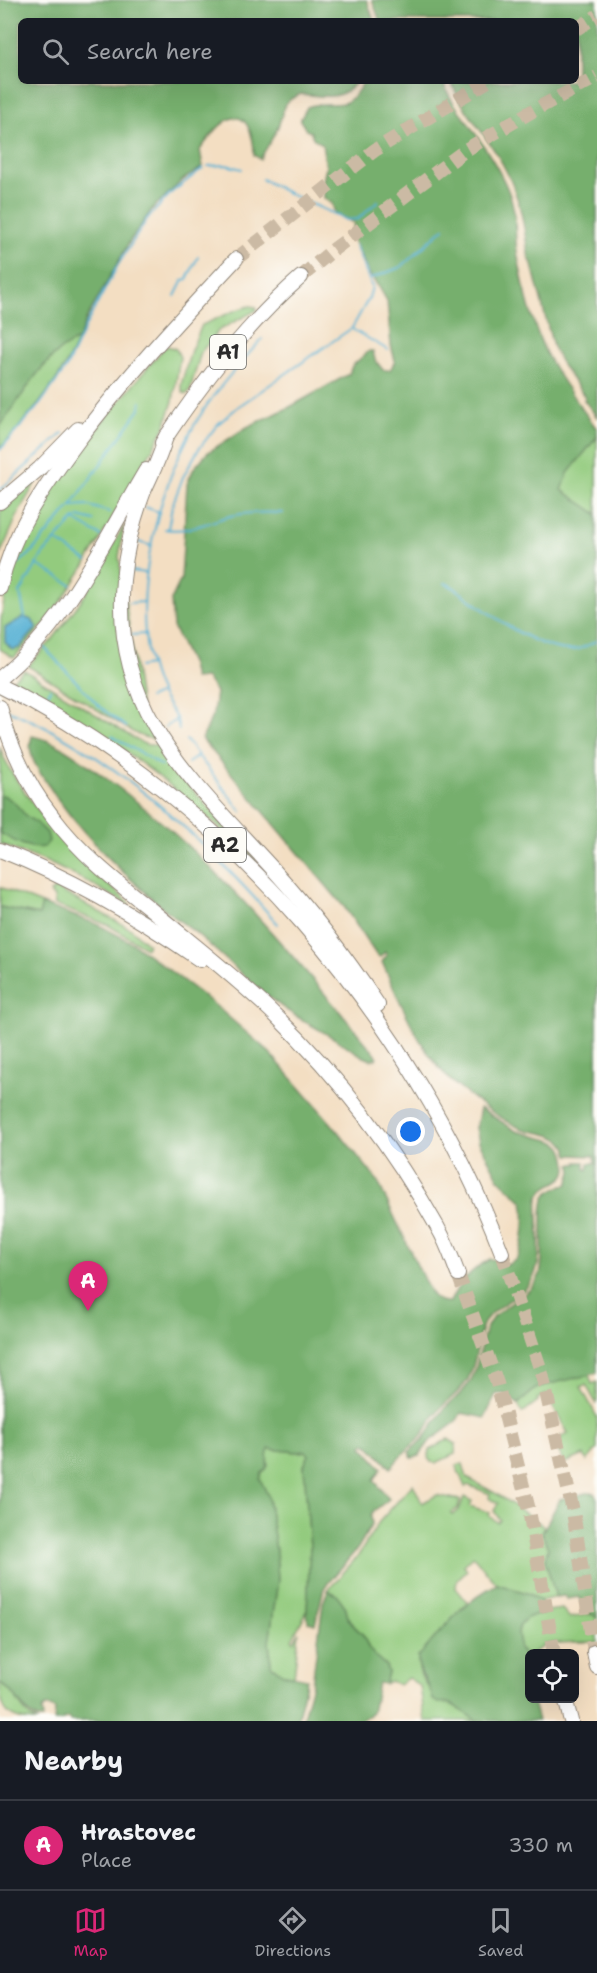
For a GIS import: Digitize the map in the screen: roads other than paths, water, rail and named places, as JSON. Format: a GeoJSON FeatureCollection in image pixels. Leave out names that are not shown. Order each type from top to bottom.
{"type":"FeatureCollection","features":[{"type":"Feature","properties":{"kind":"highway"},"geometry":{"type":"LineString","coordinates":[[0,502],[26,481],[106,404],[236,259]]}},
{"type":"Feature","properties":{"kind":"highway","name":"A1"},"geometry":{"type":"LineString","coordinates":[[0,678],[33,647],[73,595],[166,436],[193,398],[230,350],[284,292],[301,278]]}},
{"type":"Feature","properties":{"kind":"highway"},"geometry":{"type":"LineString","coordinates":[[0,588],[14,542],[32,506],[106,404]]}},
{"type":"Feature","properties":{"kind":"highway"},"geometry":{"type":"LineString","coordinates":[[166,436],[134,522],[123,579],[125,638],[140,696],[157,732],[179,765],[298,898],[340,949],[386,1017],[395,1033],[402,1055]]}},
{"type":"Feature","properties":{"kind":"highway","name":"A2"},"geometry":{"type":"LineString","coordinates":[[0,686],[52,714],[103,746],[150,781],[211,831],[268,886],[311,933],[357,991],[402,1055],[463,1163],[502,1253]]}},
{"type":"Feature","properties":{"kind":"highway"},"geometry":{"type":"LineString","coordinates":[[0,707],[17,759],[53,818],[79,847],[116,881],[276,1016],[332,1076],[393,1155],[440,1230],[458,1274]]}},
{"type":"Feature","properties":{"kind":"highway"},"geometry":{"type":"LineString","coordinates":[[0,850],[99,896],[185,950],[258,1006],[276,1016]]}},
{"type":"Feature","properties":{"kind":"highway"},"geometry":{"type":"LineString","coordinates":[[594,1652],[597,1667]]}},
{"type":"Feature","properties":{"kind":"highway"},"geometry":{"type":"LineString","coordinates":[[566,1703],[571,1721]]}},
{"type":"Feature","properties":{"kind":"water"},"geometry":{"type":"Polygon","coordinates":[[[23,617],[32,620],[37,628],[19,648],[12,650],[5,642],[5,628],[23,617]]]}},
{"type":"Feature","properties":{"kind":"waterway"},"geometry":{"type":"LineString","coordinates":[[208,166],[226,165],[242,169]]}},
{"type":"Feature","properties":{"kind":"waterway"},"geometry":{"type":"LineString","coordinates":[[0,450],[41,403],[66,368],[118,265],[147,219],[171,193],[203,168]]}},
{"type":"Feature","properties":{"kind":"waterway"},"geometry":{"type":"LineString","coordinates":[[262,179],[347,220],[358,219],[378,201]]}},
{"type":"Feature","properties":{"kind":"waterway"},"geometry":{"type":"LineString","coordinates":[[370,279],[401,267],[444,228]]}},
{"type":"Feature","properties":{"kind":"waterway"},"geometry":{"type":"LineString","coordinates":[[168,529],[172,506],[183,477],[198,450],[218,424],[239,406],[352,328],[369,298],[372,287],[355,245]]}},
{"type":"Feature","properties":{"kind":"waterway"},"geometry":{"type":"LineString","coordinates":[[175,296],[198,257]]}},
{"type":"Feature","properties":{"kind":"waterway"},"geometry":{"type":"LineString","coordinates":[[352,329],[388,350]]}},
{"type":"Feature","properties":{"kind":"waterway"},"geometry":{"type":"LineString","coordinates":[[179,730],[156,683],[147,650],[144,624],[145,596],[152,539],[168,483],[197,420],[233,372],[262,339]]}},
{"type":"Feature","properties":{"kind":"waterway"},"geometry":{"type":"LineString","coordinates":[[16,565],[29,555],[71,506],[140,409],[141,402]]}},
{"type":"Feature","properties":{"kind":"waterway"},"geometry":{"type":"LineString","coordinates":[[0,490],[63,433]]}},
{"type":"Feature","properties":{"kind":"waterway"},"geometry":{"type":"LineString","coordinates":[[71,506],[86,505],[109,512]]}},
{"type":"Feature","properties":{"kind":"waterway"},"geometry":{"type":"LineString","coordinates":[[145,507],[159,512]]}},
{"type":"Feature","properties":{"kind":"waterway"},"geometry":{"type":"LineString","coordinates":[[165,529],[182,530],[243,514],[283,513]]}},
{"type":"Feature","properties":{"kind":"waterway"},"geometry":{"type":"LineString","coordinates":[[25,617],[20,593],[43,554],[74,520],[79,517],[94,521]]}},
{"type":"Feature","properties":{"kind":"waterway"},"geometry":{"type":"LineString","coordinates":[[74,520],[101,536]]}},
{"type":"Feature","properties":{"kind":"waterway"},"geometry":{"type":"LineString","coordinates":[[55,540],[87,561]]}},
{"type":"Feature","properties":{"kind":"waterway"},"geometry":{"type":"LineString","coordinates":[[135,541],[152,546]]}},
{"type":"Feature","properties":{"kind":"waterway"},"geometry":{"type":"LineString","coordinates":[[36,564],[72,585]]}},
{"type":"Feature","properties":{"kind":"waterway"},"geometry":{"type":"LineString","coordinates":[[131,571],[146,573]]}},
{"type":"Feature","properties":{"kind":"waterway"},"geometry":{"type":"LineString","coordinates":[[445,583],[513,629],[548,646],[564,650],[579,649],[596,641]]}},
{"type":"Feature","properties":{"kind":"waterway"},"geometry":{"type":"LineString","coordinates":[[129,603],[144,602]]}},
{"type":"Feature","properties":{"kind":"waterway"},"geometry":{"type":"LineString","coordinates":[[132,635],[144,634]]}},
{"type":"Feature","properties":{"kind":"waterway"},"geometry":{"type":"LineString","coordinates":[[42,645],[99,706],[126,727]]}},
{"type":"Feature","properties":{"kind":"waterway"},"geometry":{"type":"LineString","coordinates":[[139,667],[150,665]]}},
{"type":"Feature","properties":{"kind":"waterway"},"geometry":{"type":"LineString","coordinates":[[47,696],[50,689]]}},
{"type":"Feature","properties":{"kind":"waterway"},"geometry":{"type":"LineString","coordinates":[[149,698],[161,693]]}},
{"type":"Feature","properties":{"kind":"waterway"},"geometry":{"type":"LineString","coordinates":[[5,709],[82,748],[154,800],[219,860],[278,924]]}},
{"type":"Feature","properties":{"kind":"waterway"},"geometry":{"type":"LineString","coordinates":[[165,727],[177,719]]}},
{"type":"Feature","properties":{"kind":"waterway"},"geometry":{"type":"LineString","coordinates":[[112,736],[162,766]]}},
{"type":"Feature","properties":{"kind":"waterway"},"geometry":{"type":"LineString","coordinates":[[186,740],[242,812]]}},
{"type":"Feature","properties":{"kind":"waterway"},"geometry":{"type":"LineString","coordinates":[[188,763],[198,756]]}},
{"type":"Feature","properties":{"kind":"tunnel"},"geometry":{"type":"LineString","coordinates":[[579,27],[597,16]]}},
{"type":"Feature","properties":{"kind":"tunnel"},"geometry":{"type":"LineString","coordinates":[[301,277],[333,250],[467,149],[597,77]]}},
{"type":"Feature","properties":{"kind":"tunnel"},"geometry":{"type":"LineString","coordinates":[[236,259],[375,150],[483,84]]}},
{"type":"Feature","properties":{"kind":"tunnel"},"geometry":{"type":"LineString","coordinates":[[502,1253],[542,1374],[573,1511],[594,1652]]}},
{"type":"Feature","properties":{"kind":"tunnel"},"geometry":{"type":"LineString","coordinates":[[458,1274],[497,1383],[529,1510],[553,1649]]}},
{"type":"Feature","properties":{"kind":"place","name":"Hrastovec"},"geometry":{"type":"Point","coordinates":[88,1311]}}]}
